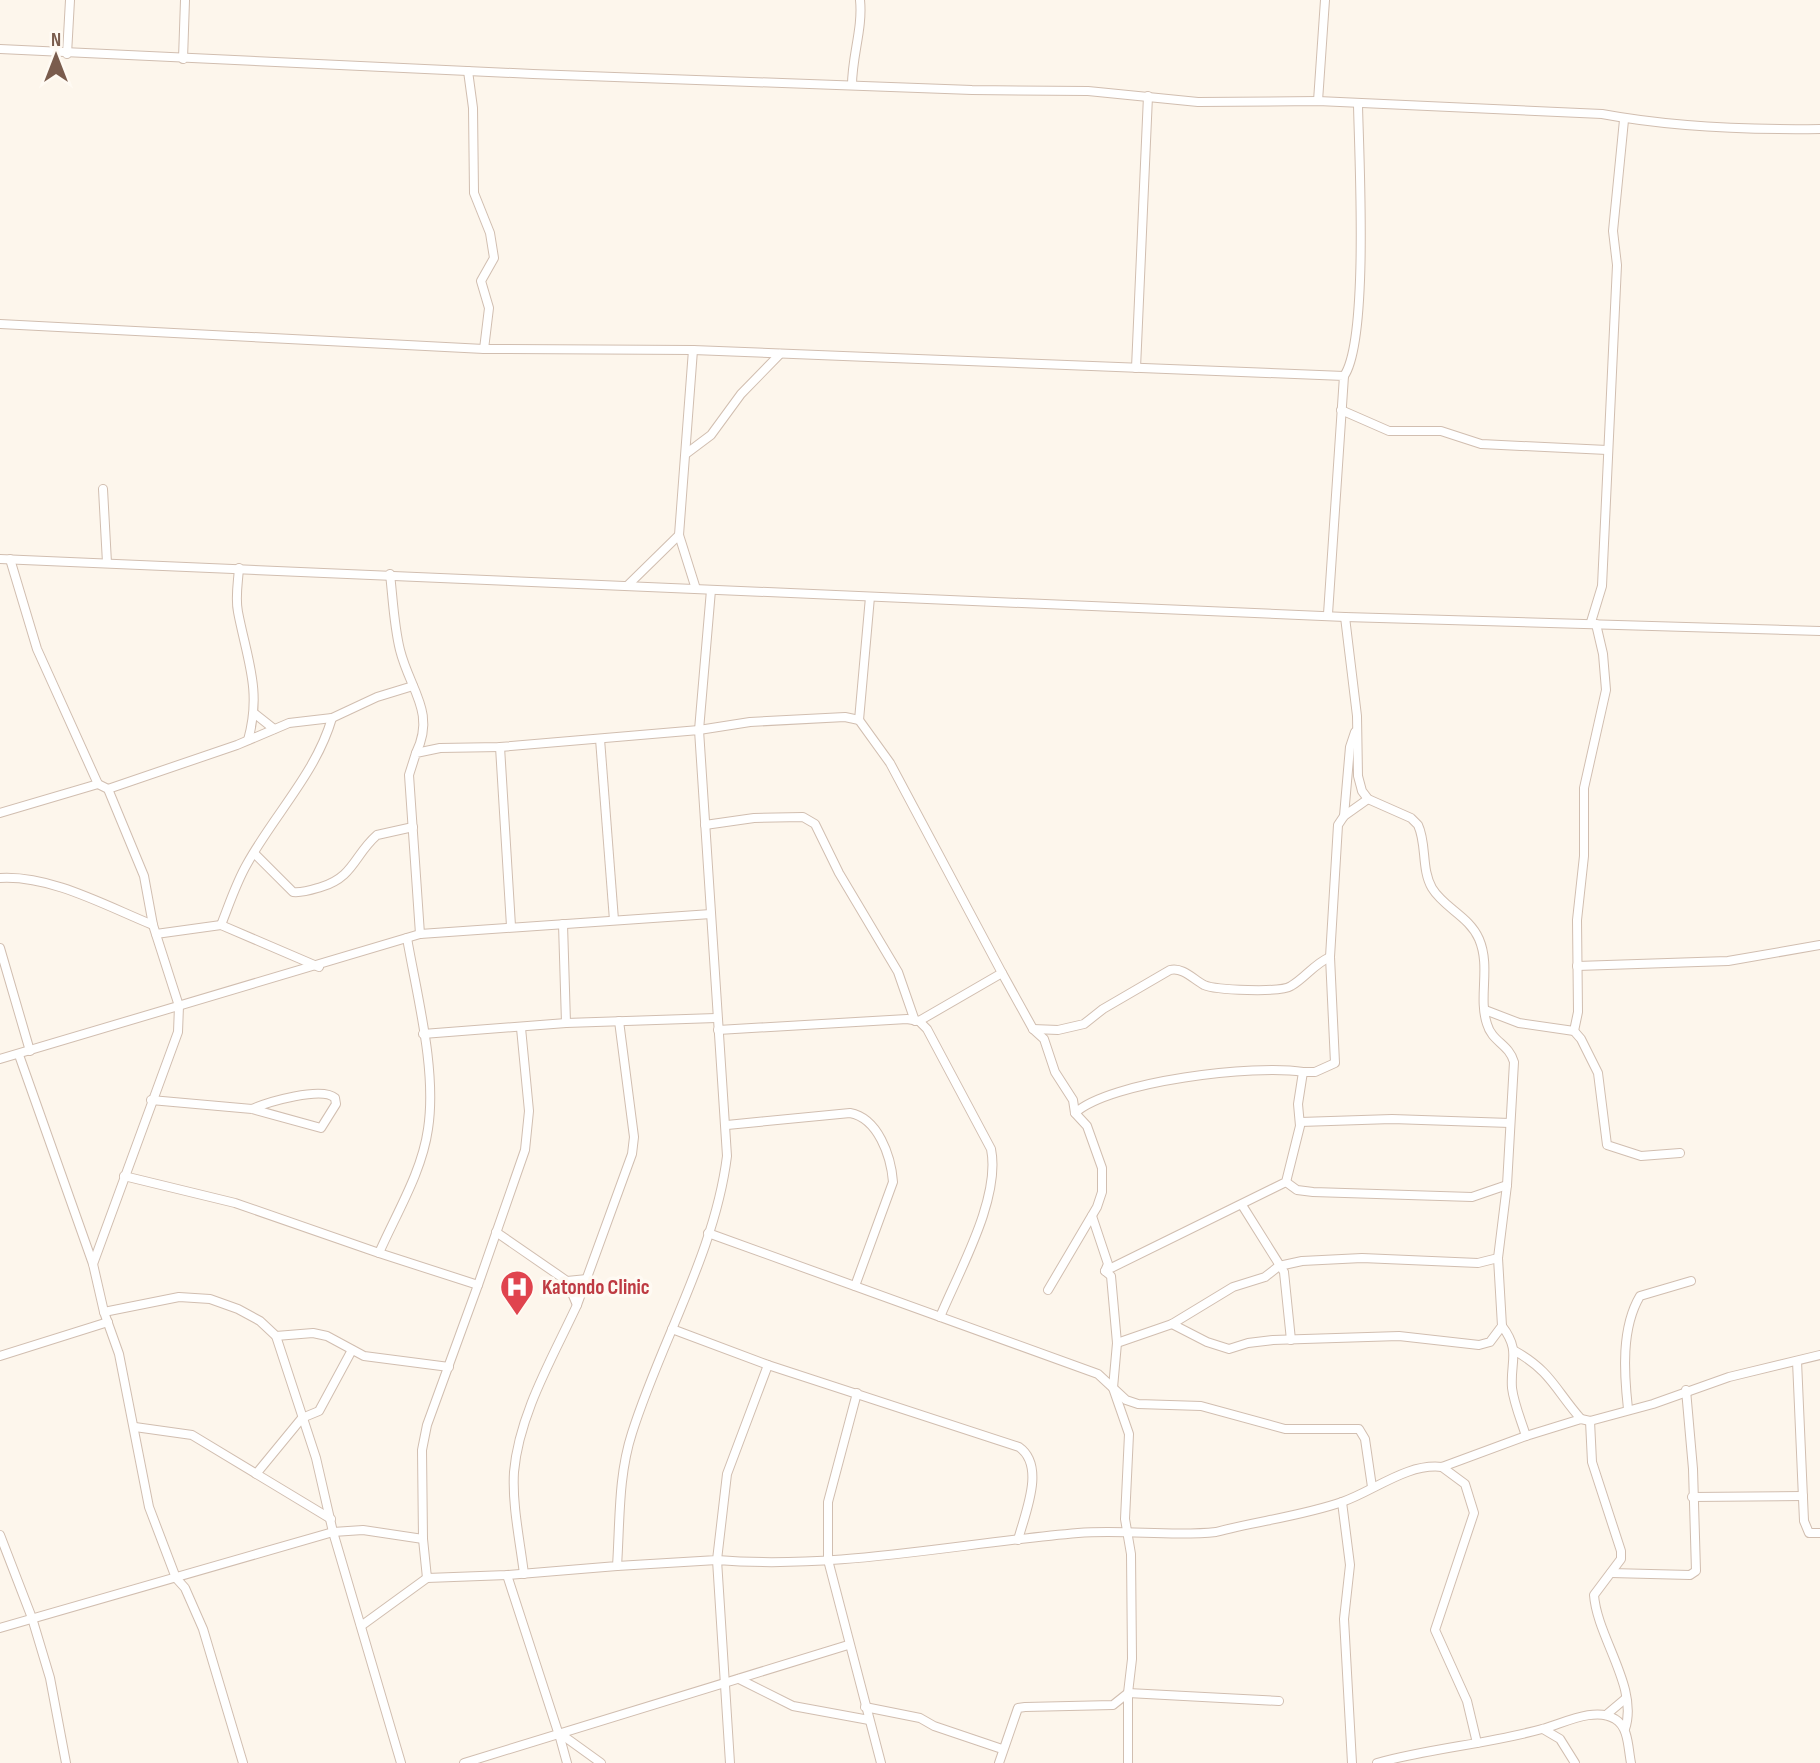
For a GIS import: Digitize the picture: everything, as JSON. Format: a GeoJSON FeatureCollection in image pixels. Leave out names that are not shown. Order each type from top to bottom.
{"type":"FeatureCollection","features":[{"type":"Feature","properties":{"kind":"street"},"geometry":{"type":"LineString","coordinates":[[67,54],[70,0]]}},
{"type":"Feature","properties":{"kind":"street"},"geometry":{"type":"LineString","coordinates":[[183,58],[185,0]]}},
{"type":"Feature","properties":{"kind":"street"},"geometry":{"type":"LineString","coordinates":[[852,85],[852,59],[861,23],[860,0]]}},
{"type":"Feature","properties":{"kind":"street"},"geometry":{"type":"LineString","coordinates":[[1318,101],[1325,0]]}},
{"type":"Feature","properties":{"kind":"street"},"geometry":{"type":"LineString","coordinates":[[0,49],[468,71],[1148,96],[1198,102],[1318,101],[1602,114],[1624,120],[1820,129]]}},
{"type":"Feature","properties":{"kind":"street"},"geometry":{"type":"LineString","coordinates":[[468,71],[473,108],[474,193],[490,233],[494,258],[481,281],[489,308],[484,349]]}},
{"type":"Feature","properties":{"kind":"street"},"geometry":{"type":"LineString","coordinates":[[1136,368],[1148,96]]}},
{"type":"Feature","properties":{"kind":"street"},"geometry":{"type":"LineString","coordinates":[[1328,614],[1344,376],[1352,359],[1358,303],[1358,104]]}},
{"type":"Feature","properties":{"kind":"street"},"geometry":{"type":"LineString","coordinates":[[1574,1031],[1577,1020],[1584,788],[1606,690],[1603,654],[1593,623],[1602,586],[1617,265],[1613,231],[1624,120]]}},
{"type":"Feature","properties":{"kind":"street"},"geometry":{"type":"LineString","coordinates":[[0,324],[484,349],[693,350],[1344,376]]}},
{"type":"Feature","properties":{"kind":"street"},"geometry":{"type":"LineString","coordinates":[[693,350],[679,536],[696,589]]}},
{"type":"Feature","properties":{"kind":"street"},"geometry":{"type":"LineString","coordinates":[[687,453],[711,435],[741,394],[780,354]]}},
{"type":"Feature","properties":{"kind":"street"},"geometry":{"type":"LineString","coordinates":[[1342,410],[1389,431],[1441,431],[1481,444],[1607,450]]}},
{"type":"Feature","properties":{"kind":"street"},"geometry":{"type":"LineString","coordinates":[[103,489],[107,563]]}},
{"type":"Feature","properties":{"kind":"street"},"geometry":{"type":"LineString","coordinates":[[628,585],[679,536]]}},
{"type":"Feature","properties":{"kind":"street"},"geometry":{"type":"LineString","coordinates":[[93,1264],[178,1032],[179,1006],[153,925],[140,862],[108,789],[98,784],[37,649],[5,559],[1328,614],[1345,617],[1820,631]]}},
{"type":"Feature","properties":{"kind":"street"},"geometry":{"type":"LineString","coordinates":[[239,568],[238,611],[251,666],[255,714],[248,740]]}},
{"type":"Feature","properties":{"kind":"street"},"geometry":{"type":"LineString","coordinates":[[390,574],[400,651],[422,705],[424,736],[410,775],[420,934]]}},
{"type":"Feature","properties":{"kind":"street"},"geometry":{"type":"LineString","coordinates":[[617,1566],[623,1469],[632,1434],[708,1233],[723,1186],[727,1125],[716,1018],[699,730],[711,590]]}},
{"type":"Feature","properties":{"kind":"street"},"geometry":{"type":"LineString","coordinates":[[870,597],[859,720],[890,763],[1033,1029],[1044,1039],[1055,1072],[1073,1100],[1075,1113],[1087,1126],[1102,1168],[1102,1192],[1092,1216],[1048,1290]]}},
{"type":"Feature","properties":{"kind":"street"},"geometry":{"type":"LineString","coordinates":[[1345,617],[1357,728],[1358,776],[1368,799],[1411,818],[1418,825],[1433,889],[1471,925],[1479,939],[1486,971],[1485,1010],[1488,1028],[1493,1037],[1507,1047],[1514,1062],[1507,1185],[1498,1258],[1502,1326],[1511,1338],[1515,1351],[1512,1386],[1526,1436]]}},
{"type":"Feature","properties":{"kind":"street"},"geometry":{"type":"LineString","coordinates":[[108,789],[274,729],[307,720],[332,718],[377,697],[413,686]]}},
{"type":"Feature","properties":{"kind":"street"},"geometry":{"type":"LineString","coordinates":[[255,714],[274,729]]}},
{"type":"Feature","properties":{"kind":"street"},"geometry":{"type":"LineString","coordinates":[[221,925],[245,867],[289,803],[322,746],[332,718]]}},
{"type":"Feature","properties":{"kind":"street"},"geometry":{"type":"LineString","coordinates":[[416,753],[440,748],[500,747],[699,730],[750,722],[845,718],[859,720]]}},
{"type":"Feature","properties":{"kind":"street"},"geometry":{"type":"LineString","coordinates":[[1344,816],[1350,747],[1357,728]]}},
{"type":"Feature","properties":{"kind":"street"},"geometry":{"type":"LineString","coordinates":[[424,736],[440,748]]}},
{"type":"Feature","properties":{"kind":"street"},"geometry":{"type":"LineString","coordinates":[[600,739],[614,920]]}},
{"type":"Feature","properties":{"kind":"street"},"geometry":{"type":"LineString","coordinates":[[500,747],[511,926]]}},
{"type":"Feature","properties":{"kind":"street"},"geometry":{"type":"LineString","coordinates":[[0,813],[98,784]]}},
{"type":"Feature","properties":{"kind":"street"},"geometry":{"type":"LineString","coordinates":[[1075,1113],[1094,1099],[1209,1072],[1315,1072],[1335,1063],[1330,957],[1338,825],[1344,816],[1368,799]]}},
{"type":"Feature","properties":{"kind":"street"},"geometry":{"type":"LineString","coordinates":[[705,825],[754,818],[803,817],[815,824],[839,873],[898,972],[917,1021],[927,1029],[991,1149],[993,1161],[985,1202],[940,1317]]}},
{"type":"Feature","properties":{"kind":"street"},"geometry":{"type":"LineString","coordinates":[[254,853],[293,892],[304,892],[338,881],[348,874],[377,835],[413,827]]}},
{"type":"Feature","properties":{"kind":"street"},"geometry":{"type":"LineString","coordinates":[[0,878],[31,880],[153,925]]}},
{"type":"Feature","properties":{"kind":"street"},"geometry":{"type":"LineString","coordinates":[[0,1059],[319,967],[420,934],[711,914]]}},
{"type":"Feature","properties":{"kind":"street"},"geometry":{"type":"LineString","coordinates":[[563,924],[566,1023]]}},
{"type":"Feature","properties":{"kind":"street"},"geometry":{"type":"LineString","coordinates":[[156,934],[221,925],[319,967]]}},
{"type":"Feature","properties":{"kind":"street"},"geometry":{"type":"LineString","coordinates":[[379,1254],[421,1158],[428,1130],[430,1107],[423,1034],[407,938]]}},
{"type":"Feature","properties":{"kind":"street"},"geometry":{"type":"LineString","coordinates":[[1577,966],[1728,961],[1820,945]]}},
{"type":"Feature","properties":{"kind":"street"},"geometry":{"type":"LineString","coordinates":[[0,948],[30,1051]]}},
{"type":"Feature","properties":{"kind":"street"},"geometry":{"type":"LineString","coordinates":[[1033,1029],[1058,1030],[1084,1024],[1102,1009],[1170,970],[1181,970],[1214,988],[1277,990],[1291,986],[1314,966],[1330,957]]}},
{"type":"Feature","properties":{"kind":"street"},"geometry":{"type":"LineString","coordinates":[[718,1030],[917,1021],[1002,973]]}},
{"type":"Feature","properties":{"kind":"street"},"geometry":{"type":"LineString","coordinates":[[1485,1010],[1519,1023],[1574,1031],[1581,1039],[1598,1073],[1607,1145],[1642,1156],[1680,1153]]}},
{"type":"Feature","properties":{"kind":"street"},"geometry":{"type":"LineString","coordinates":[[423,1034],[566,1023],[716,1018]]}},
{"type":"Feature","properties":{"kind":"street"},"geometry":{"type":"LineString","coordinates":[[524,1574],[514,1472],[520,1437],[549,1364],[578,1305],[632,1154],[634,1137],[619,1021]]}},
{"type":"Feature","properties":{"kind":"street"},"geometry":{"type":"LineString","coordinates":[[427,1578],[423,1539],[422,1450],[427,1425],[525,1150],[529,1130],[521,1028]]}},
{"type":"Feature","properties":{"kind":"street"},"geometry":{"type":"LineString","coordinates":[[19,1055],[93,1264],[104,1312],[119,1354],[149,1507],[176,1578],[189,1596],[203,1629],[243,1763]]}},
{"type":"Feature","properties":{"kind":"street"},"geometry":{"type":"LineString","coordinates":[[1105,1270],[1286,1182],[1300,1122],[1298,1104],[1303,1072]]}},
{"type":"Feature","properties":{"kind":"street"},"geometry":{"type":"LineString","coordinates":[[151,1100],[252,1109],[321,1128],[336,1104],[331,1094],[326,1093],[288,1098],[252,1109]]}},
{"type":"Feature","properties":{"kind":"street"},"geometry":{"type":"LineString","coordinates":[[727,1125],[850,1113],[867,1118],[875,1127],[892,1168],[893,1182],[855,1286]]}},
{"type":"Feature","properties":{"kind":"street"},"geometry":{"type":"LineString","coordinates":[[1300,1122],[1402,1119],[1510,1122]]}},
{"type":"Feature","properties":{"kind":"street"},"geometry":{"type":"LineString","coordinates":[[124,1176],[226,1200],[379,1254],[478,1285]]}},
{"type":"Feature","properties":{"kind":"street"},"geometry":{"type":"LineString","coordinates":[[1286,1182],[1297,1189],[1314,1192],[1472,1197],[1507,1185]]}},
{"type":"Feature","properties":{"kind":"street"},"geometry":{"type":"LineString","coordinates":[[1242,1205],[1286,1278],[1291,1340]]}},
{"type":"Feature","properties":{"kind":"street"},"geometry":{"type":"LineString","coordinates":[[1092,1216],[1108,1264],[1105,1270]]}},
{"type":"Feature","properties":{"kind":"street"},"geometry":{"type":"LineString","coordinates":[[496,1232],[567,1281],[578,1305]]}},
{"type":"Feature","properties":{"kind":"street"},"geometry":{"type":"LineString","coordinates":[[708,1233],[1098,1374],[1126,1400],[1138,1405],[1201,1406],[1285,1429],[1359,1429],[1366,1439],[1372,1487]]}},
{"type":"Feature","properties":{"kind":"street"},"geometry":{"type":"LineString","coordinates":[[1117,1343],[1172,1324],[1233,1287],[1265,1277],[1279,1266],[1302,1261],[1362,1258],[1478,1263],[1498,1258]]}},
{"type":"Feature","properties":{"kind":"street"},"geometry":{"type":"LineString","coordinates":[[1105,1270],[1111,1276],[1117,1343],[1113,1388],[1129,1434],[1125,1472],[1125,1530],[1131,1554],[1132,1659],[1128,1693],[1128,1763]]}},
{"type":"Feature","properties":{"kind":"street"},"geometry":{"type":"LineString","coordinates":[[567,1281],[587,1279]]}},
{"type":"Feature","properties":{"kind":"street"},"geometry":{"type":"LineString","coordinates":[[1628,1409],[1625,1378],[1631,1311],[1640,1296],[1691,1281]]}},
{"type":"Feature","properties":{"kind":"street"},"geometry":{"type":"LineString","coordinates":[[104,1312],[179,1297],[210,1299],[238,1308],[260,1321],[276,1336],[316,1458],[333,1532],[401,1763]]}},
{"type":"Feature","properties":{"kind":"street"},"geometry":{"type":"LineString","coordinates":[[0,1356],[108,1322]]}},
{"type":"Feature","properties":{"kind":"street"},"geometry":{"type":"LineString","coordinates":[[1172,1324],[1207,1342],[1229,1349],[1248,1343],[1399,1336],[1479,1345],[1490,1342],[1502,1326]]}},
{"type":"Feature","properties":{"kind":"street"},"geometry":{"type":"LineString","coordinates":[[672,1329],[768,1365],[1026,1452],[1032,1474],[1018,1539]]}},
{"type":"Feature","properties":{"kind":"street"},"geometry":{"type":"LineString","coordinates":[[276,1336],[320,1334],[352,1350],[384,1360],[449,1367]]}},
{"type":"Feature","properties":{"kind":"street"},"geometry":{"type":"LineString","coordinates":[[256,1474],[302,1418],[319,1411],[352,1350]]}},
{"type":"Feature","properties":{"kind":"street"},"geometry":{"type":"LineString","coordinates":[[1515,1351],[1531,1360],[1559,1387],[1586,1420],[1592,1462],[1621,1551],[1621,1559],[1597,1589],[1595,1603],[1605,1638],[1621,1670],[1625,1730],[1631,1763]]}},
{"type":"Feature","properties":{"kind":"street"},"geometry":{"type":"LineString","coordinates":[[361,1626],[427,1578],[507,1576],[717,1560],[760,1564],[828,1560],[1125,1530],[1196,1535],[1216,1532],[1342,1502],[1372,1487],[1429,1466],[1442,1467],[1526,1436],[1653,1404],[1686,1390],[1820,1355]]}},
{"type":"Feature","properties":{"kind":"street"},"geometry":{"type":"LineString","coordinates":[[1797,1361],[1804,1521],[1809,1533],[1820,1533]]}},
{"type":"Feature","properties":{"kind":"street"},"geometry":{"type":"LineString","coordinates":[[730,1763],[727,1683],[717,1560],[727,1474],[768,1365]]}},
{"type":"Feature","properties":{"kind":"street"},"geometry":{"type":"LineString","coordinates":[[1611,1573],[1694,1574],[1693,1469],[1686,1390]]}},
{"type":"Feature","properties":{"kind":"street"},"geometry":{"type":"LineString","coordinates":[[857,1393],[828,1502],[828,1560],[848,1645],[881,1763]]}},
{"type":"Feature","properties":{"kind":"street"},"geometry":{"type":"LineString","coordinates":[[135,1427],[192,1435],[331,1519]]}},
{"type":"Feature","properties":{"kind":"street"},"geometry":{"type":"LineString","coordinates":[[1442,1467],[1465,1484],[1474,1513],[1435,1630],[1467,1701],[1477,1743]]}},
{"type":"Feature","properties":{"kind":"street"},"geometry":{"type":"LineString","coordinates":[[1692,1497],[1803,1496]]}},
{"type":"Feature","properties":{"kind":"street"},"geometry":{"type":"LineString","coordinates":[[1342,1502],[1350,1565],[1344,1619],[1352,1763]]}},
{"type":"Feature","properties":{"kind":"street"},"geometry":{"type":"LineString","coordinates":[[0,1628],[333,1532],[363,1530],[423,1539]]}},
{"type":"Feature","properties":{"kind":"street"},"geometry":{"type":"LineString","coordinates":[[0,1535],[32,1618],[54,1696],[66,1763]]}},
{"type":"Feature","properties":{"kind":"street"},"geometry":{"type":"LineString","coordinates":[[507,1576],[567,1763]]}},
{"type":"Feature","properties":{"kind":"street"},"geometry":{"type":"LineString","coordinates":[[464,1763],[848,1645]]}},
{"type":"Feature","properties":{"kind":"street"},"geometry":{"type":"LineString","coordinates":[[738,1679],[793,1706],[869,1720]]}},
{"type":"Feature","properties":{"kind":"street"},"geometry":{"type":"LineString","coordinates":[[999,1763],[1018,1708],[1113,1704],[1128,1693],[1279,1701]]}},
{"type":"Feature","properties":{"kind":"street"},"geometry":{"type":"LineString","coordinates":[[1606,1716],[1625,1699]]}},
{"type":"Feature","properties":{"kind":"street"},"geometry":{"type":"LineString","coordinates":[[865,1707],[920,1718],[934,1726],[1002,1749]]}},
{"type":"Feature","properties":{"kind":"street"},"geometry":{"type":"LineString","coordinates":[[1377,1763],[1543,1729],[1587,1716],[1606,1716],[1619,1721],[1625,1730]]}},
{"type":"Feature","properties":{"kind":"street"},"geometry":{"type":"LineString","coordinates":[[1543,1729],[1560,1739],[1575,1763]]}},
{"type":"Feature","properties":{"kind":"street"},"geometry":{"type":"LineString","coordinates":[[559,1732],[601,1763]]}},
{"type":"Feature","properties":{"kind":"place","name":"Katondo Clinic"},"geometry":{"type":"Point","coordinates":[517,1317]}}]}
